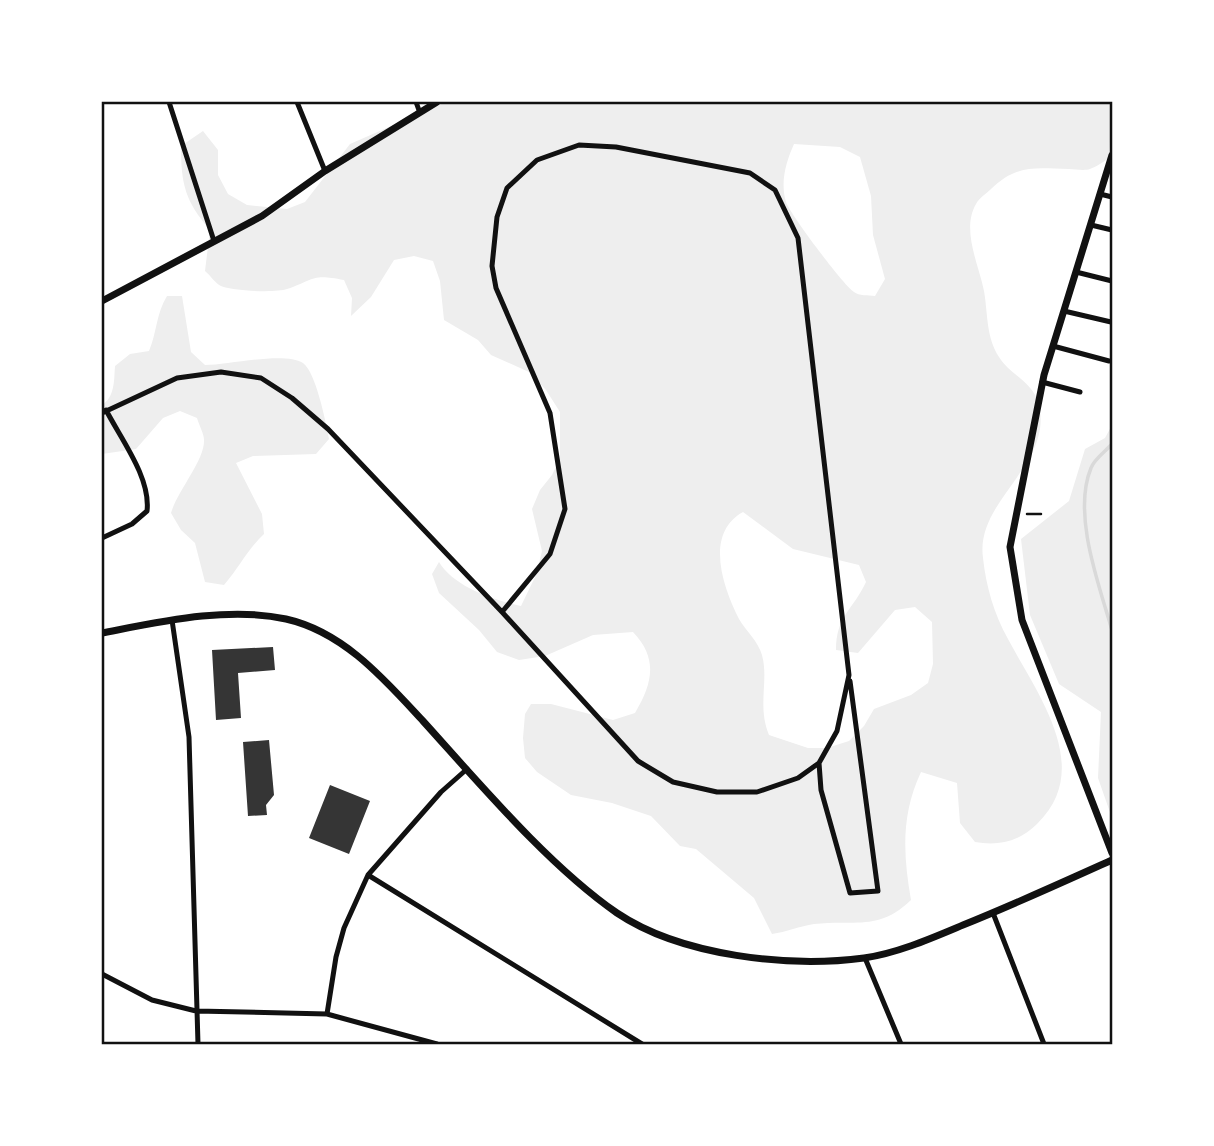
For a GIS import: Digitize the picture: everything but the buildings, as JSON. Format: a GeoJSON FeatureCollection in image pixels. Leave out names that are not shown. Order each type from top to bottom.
{"type":"FeatureCollection","features":[{"type":"Feature","properties":{"kind":"street"},"geometry":{"type":"LineString","coordinates":[[169,102],[214,241]]}},
{"type":"Feature","properties":{"kind":"street"},"geometry":{"type":"LineString","coordinates":[[297,102],[325,171]]}},
{"type":"Feature","properties":{"kind":"street"},"geometry":{"type":"LineString","coordinates":[[416,102],[420,113]]}},
{"type":"Feature","properties":{"kind":"street"},"geometry":{"type":"LineString","coordinates":[[102,301],[262,216],[325,171],[438,102]]}},
{"type":"Feature","properties":{"kind":"street"},"geometry":{"type":"LineString","coordinates":[[502,612],[550,554],[565,509],[550,413],[496,288],[492,266],[497,217],[507,188],[537,160],[579,145],[616,146],[750,173],[775,190],[798,238],[849,675],[878,891],[850,893],[821,790],[819,763]]}},
{"type":"Feature","properties":{"kind":"street"},"geometry":{"type":"LineString","coordinates":[[1112,155],[1042,382],[1010,547],[1022,620],[1112,853]]}},
{"type":"Feature","properties":{"kind":"street"},"geometry":{"type":"LineString","coordinates":[[1100,194],[1112,197]]}},
{"type":"Feature","properties":{"kind":"street"},"geometry":{"type":"LineString","coordinates":[[1091,225],[1112,230]]}},
{"type":"Feature","properties":{"kind":"street"},"geometry":{"type":"LineString","coordinates":[[1076,272],[1112,281]]}},
{"type":"Feature","properties":{"kind":"street"},"geometry":{"type":"LineString","coordinates":[[1064,311],[1111,323]]}},
{"type":"Feature","properties":{"kind":"street"},"geometry":{"type":"LineString","coordinates":[[1053,346],[1109,361]]}},
{"type":"Feature","properties":{"kind":"street"},"geometry":{"type":"LineString","coordinates":[[102,538],[132,524],[147,511],[148,501],[144,485],[104,412],[177,378],[221,372],[261,378],[292,398],[328,429],[547,660],[638,761],[673,782],[717,792],[757,792],[798,778],[819,763],[838,731],[849,675]]}},
{"type":"Feature","properties":{"kind":"street"},"geometry":{"type":"LineString","coordinates":[[1042,382],[1080,392]]}},
{"type":"Feature","properties":{"kind":"street"},"geometry":{"type":"LineString","coordinates":[[102,633],[172,620],[225,615],[286,619],[313,629],[370,662],[467,769],[572,877],[619,914],[687,946],[769,960],[865,958],[929,939],[1112,860]]}},
{"type":"Feature","properties":{"kind":"street"},"geometry":{"type":"LineString","coordinates":[[172,620],[189,737],[198,1045]]}},
{"type":"Feature","properties":{"kind":"street"},"geometry":{"type":"LineString","coordinates":[[327,1014],[344,928],[368,876],[441,792],[467,769]]}},
{"type":"Feature","properties":{"kind":"street"},"geometry":{"type":"LineString","coordinates":[[368,876],[642,1045]]}},
{"type":"Feature","properties":{"kind":"street"},"geometry":{"type":"LineString","coordinates":[[993,913],[1044,1045]]}},
{"type":"Feature","properties":{"kind":"street"},"geometry":{"type":"LineString","coordinates":[[865,958],[901,1045]]}},
{"type":"Feature","properties":{"kind":"street"},"geometry":{"type":"LineString","coordinates":[[102,974],[152,1000],[196,1011],[327,1014],[437,1045]]}},
{"type":"Feature","properties":{"kind":"path"},"geometry":{"type":"LineString","coordinates":[[1017,513],[1041,514]]}},
{"type":"Feature","properties":{"kind":"shaded area"},"geometry":{"type":"Polygon","coordinates":[[[446,102],[1112,102],[1109,158],[1088,170],[1036,168],[1009,175],[977,202],[970,225],[972,247],[995,349],[1004,364],[1032,390],[1039,405],[1040,427],[1035,446],[990,518],[984,537],[983,558],[995,610],[1045,707],[1061,755],[1061,779],[1054,802],[1037,824],[1016,839],[992,843],[975,842],[960,823],[957,783],[921,772],[914,788],[907,819],[905,851],[911,900],[888,917],[877,920],[814,924],[772,934],[754,898],[696,849],[680,846],[651,816],[612,803],[571,795],[537,772],[525,758],[523,738],[525,714],[531,704],[551,704],[613,720],[635,713],[646,691],[650,671],[646,651],[633,632],[593,635],[545,656],[519,660],[497,652],[479,630],[439,593],[432,574],[439,562],[454,579],[464,585],[487,596],[521,606],[536,575],[542,551],[532,509],[540,490],[552,475],[560,458],[560,412],[546,390],[529,372],[491,355],[478,340],[444,320],[440,281],[433,261],[414,256],[394,260],[371,297],[351,316],[352,298],[344,280],[319,277],[281,290],[254,291],[221,286],[205,271],[210,230],[195,210],[186,191],[181,146],[203,131],[218,150],[218,175],[228,194],[247,205],[287,209],[305,202],[350,144],[446,102]],[[794,144],[786,165],[786,202],[848,287],[858,294],[875,296],[885,279],[873,235],[871,196],[860,157],[840,147],[794,144]],[[743,512],[731,522],[724,534],[720,547],[720,562],[733,606],[762,655],[763,704],[769,735],[808,748],[827,748],[849,741],[864,726],[874,709],[911,695],[928,683],[933,664],[932,622],[915,607],[895,610],[858,653],[836,650],[842,621],[866,582],[859,565],[793,549],[743,512]]]}},
{"type":"Feature","properties":{"kind":"shaded area"},"geometry":{"type":"Polygon","coordinates":[[[167,296],[182,296],[191,352],[205,365],[270,358],[303,363],[316,387],[328,432],[329,439],[316,454],[253,456],[236,463],[262,514],[264,534],[224,585],[205,582],[195,543],[181,530],[171,513],[203,448],[204,438],[197,418],[180,411],[163,418],[136,449],[102,454],[102,405],[112,393],[115,366],[130,354],[149,351],[167,296]]]}},
{"type":"Feature","properties":{"kind":"shaded area"},"geometry":{"type":"Polygon","coordinates":[[[1112,425],[1112,818],[1098,778],[1101,712],[1059,684],[1030,615],[1021,539],[1069,501],[1085,449],[1105,438],[1112,425]]]}},
{"type":"Feature","properties":{"kind":"waterway"},"geometry":{"type":"LineString","coordinates":[[1112,444],[1091,468],[1084,506],[1090,549],[1112,630]]}}]}
